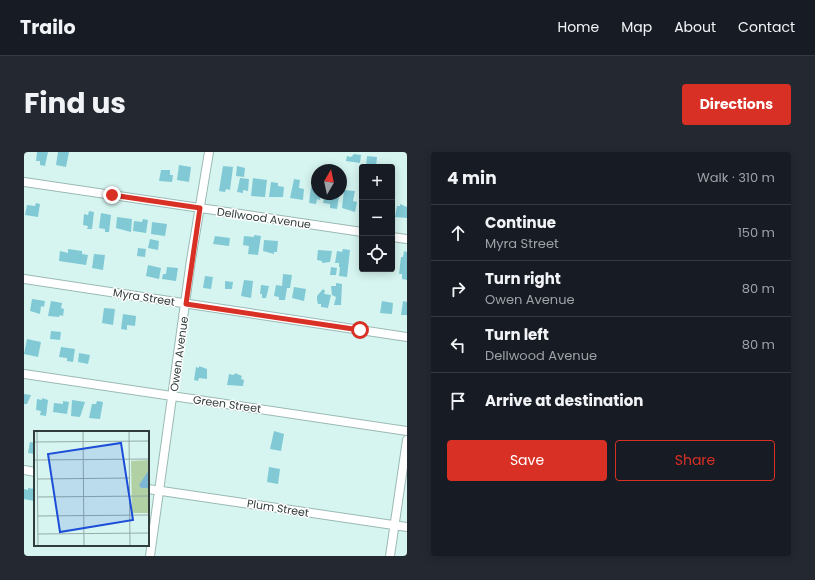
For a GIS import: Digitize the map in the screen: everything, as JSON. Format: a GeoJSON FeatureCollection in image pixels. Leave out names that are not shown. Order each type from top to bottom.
{"type":"FeatureCollection","features":[{"type":"Feature","properties":{"kind":"street","name":"Owen Avenue"},"geometry":{"type":"LineString","coordinates":[[150,556],[158,490],[208,152]]}},
{"type":"Feature","properties":{"kind":"street","name":"Dellwood Avenue"},"geometry":{"type":"LineString","coordinates":[[24,182],[359,232]]}},
{"type":"Feature","properties":{"kind":"street"},"geometry":{"type":"LineString","coordinates":[[395,237],[407,239]]}},
{"type":"Feature","properties":{"kind":"street","name":"Myra Street"},"geometry":{"type":"LineString","coordinates":[[24,279],[407,337]]}},
{"type":"Feature","properties":{"kind":"street","name":"Green Street"},"geometry":{"type":"LineString","coordinates":[[24,374],[407,431]]}},
{"type":"Feature","properties":{"kind":"street"},"geometry":{"type":"LineString","coordinates":[[390,556],[407,440]]}},
{"type":"Feature","properties":{"kind":"street"},"geometry":{"type":"LineString","coordinates":[[24,470],[34,472]]}},
{"type":"Feature","properties":{"kind":"street","name":"Plum Street"},"geometry":{"type":"LineString","coordinates":[[149,488],[407,527]]}},
{"type":"Feature","properties":{"kind":"building"},"geometry":{"type":"Polygon","coordinates":[[[37,152],[48,152],[45,166],[40,165],[40,161],[36,161],[37,152]]]}},
{"type":"Feature","properties":{"kind":"building"},"geometry":{"type":"Polygon","coordinates":[[[58,152],[69,152],[66,167],[56,165],[58,152]]]}},
{"type":"Feature","properties":{"kind":"building"},"geometry":{"type":"Polygon","coordinates":[[[354,154],[361,155],[360,163],[346,161],[347,156],[351,157],[354,154]]]}},
{"type":"Feature","properties":{"kind":"building"},"geometry":{"type":"Polygon","coordinates":[[[367,156],[377,157],[376,164],[366,164],[367,156]]]}},
{"type":"Feature","properties":{"kind":"building"},"geometry":{"type":"Polygon","coordinates":[[[179,165],[191,167],[189,182],[177,180],[179,165]]]}},
{"type":"Feature","properties":{"kind":"building"},"geometry":{"type":"Polygon","coordinates":[[[223,166],[233,167],[230,190],[226,189],[225,192],[219,191],[223,166]]]}},
{"type":"Feature","properties":{"kind":"building"},"geometry":{"type":"Polygon","coordinates":[[[237,166],[245,168],[244,177],[236,176],[237,166]]]}},
{"type":"Feature","properties":{"kind":"building"},"geometry":{"type":"Polygon","coordinates":[[[161,170],[170,170],[170,175],[173,175],[172,182],[159,181],[161,170]]]}},
{"type":"Feature","properties":{"kind":"building"},"geometry":{"type":"Polygon","coordinates":[[[240,178],[249,179],[248,191],[243,190],[243,193],[237,192],[240,178]]]}},
{"type":"Feature","properties":{"kind":"building"},"geometry":{"type":"Polygon","coordinates":[[[253,178],[267,180],[265,197],[251,196],[253,178]]]}},
{"type":"Feature","properties":{"kind":"building"},"geometry":{"type":"Polygon","coordinates":[[[294,179],[300,180],[299,188],[304,189],[303,200],[290,198],[294,179]]]}},
{"type":"Feature","properties":{"kind":"building"},"geometry":{"type":"Polygon","coordinates":[[[271,182],[278,183],[278,186],[284,187],[283,197],[269,197],[271,182]]]}},
{"type":"Feature","properties":{"kind":"building"},"geometry":{"type":"Polygon","coordinates":[[[311,187],[311,200],[317,200],[316,204],[309,203],[311,187]]]}},
{"type":"Feature","properties":{"kind":"building"},"geometry":{"type":"Polygon","coordinates":[[[347,190],[355,191],[353,201],[357,202],[355,212],[342,208],[343,200],[347,200],[347,190]]]}},
{"type":"Feature","properties":{"kind":"building"},"geometry":{"type":"Polygon","coordinates":[[[324,200],[338,200],[337,209],[330,208],[330,204],[323,203],[324,200]]]}},
{"type":"Feature","properties":{"kind":"building"},"geometry":{"type":"Polygon","coordinates":[[[36,203],[40,204],[38,217],[25,215],[27,205],[35,206],[36,203]]]}},
{"type":"Feature","properties":{"kind":"building"},"geometry":{"type":"Polygon","coordinates":[[[400,204],[407,207],[407,218],[395,217],[397,206],[400,206],[400,204]]]}},
{"type":"Feature","properties":{"kind":"building"},"geometry":{"type":"Polygon","coordinates":[[[89,211],[94,212],[92,229],[87,229],[88,226],[83,225],[84,214],[88,215],[89,211]]]}},
{"type":"Feature","properties":{"kind":"building"},"geometry":{"type":"Polygon","coordinates":[[[101,213],[111,215],[109,232],[105,232],[105,229],[99,228],[101,213]]]}},
{"type":"Feature","properties":{"kind":"building"},"geometry":{"type":"Polygon","coordinates":[[[117,217],[132,219],[131,232],[116,228],[117,217]]]}},
{"type":"Feature","properties":{"kind":"building"},"geometry":{"type":"Polygon","coordinates":[[[143,219],[148,220],[146,233],[133,231],[134,221],[142,222],[143,219]]]}},
{"type":"Feature","properties":{"kind":"building"},"geometry":{"type":"Polygon","coordinates":[[[152,222],[167,224],[165,236],[151,234],[152,222]]]}},
{"type":"Feature","properties":{"kind":"building"},"geometry":{"type":"Polygon","coordinates":[[[254,235],[261,236],[258,255],[248,254],[249,246],[243,245],[244,236],[254,237],[254,235]]]}},
{"type":"Feature","properties":{"kind":"building"},"geometry":{"type":"Polygon","coordinates":[[[215,236],[230,238],[229,246],[213,244],[215,236]]]}},
{"type":"Feature","properties":{"kind":"building"},"geometry":{"type":"Polygon","coordinates":[[[150,239],[159,241],[158,250],[148,248],[150,239]]]}},
{"type":"Feature","properties":{"kind":"building"},"geometry":{"type":"Polygon","coordinates":[[[264,240],[278,241],[277,252],[274,252],[274,254],[263,251],[264,240]]]}},
{"type":"Feature","properties":{"kind":"building"},"geometry":{"type":"Polygon","coordinates":[[[138,248],[146,249],[145,257],[137,256],[138,248]]]}},
{"type":"Feature","properties":{"kind":"building"},"geometry":{"type":"Polygon","coordinates":[[[68,249],[82,251],[82,254],[88,255],[86,265],[59,261],[60,251],[68,253],[68,249]]]}},
{"type":"Feature","properties":{"kind":"building"},"geometry":{"type":"Polygon","coordinates":[[[343,249],[350,250],[347,277],[339,276],[339,263],[335,263],[337,251],[342,252],[343,249]]]}},
{"type":"Feature","properties":{"kind":"building"},"geometry":{"type":"Polygon","coordinates":[[[318,250],[332,251],[330,262],[322,263],[322,261],[317,260],[318,250]]]}},
{"type":"Feature","properties":{"kind":"building"},"geometry":{"type":"Polygon","coordinates":[[[404,251],[407,252],[407,280],[402,279],[402,274],[399,274],[401,257],[403,257],[404,251]]]}},
{"type":"Feature","properties":{"kind":"building"},"geometry":{"type":"Polygon","coordinates":[[[94,254],[105,255],[103,270],[92,268],[94,254]]]}},
{"type":"Feature","properties":{"kind":"building"},"geometry":{"type":"Polygon","coordinates":[[[148,265],[161,268],[159,279],[146,276],[148,265]]]}},
{"type":"Feature","properties":{"kind":"building"},"geometry":{"type":"Polygon","coordinates":[[[167,267],[178,268],[176,281],[162,279],[163,274],[166,274],[167,267]]]}},
{"type":"Feature","properties":{"kind":"building"},"geometry":{"type":"Polygon","coordinates":[[[331,267],[337,268],[336,275],[330,275],[331,267]]]}},
{"type":"Feature","properties":{"kind":"building"},"geometry":{"type":"Polygon","coordinates":[[[283,274],[292,275],[290,288],[287,288],[285,300],[279,300],[279,297],[274,296],[276,285],[282,286],[283,274]]]}},
{"type":"Feature","properties":{"kind":"building"},"geometry":{"type":"Polygon","coordinates":[[[205,276],[213,277],[211,289],[203,288],[205,276]]]}},
{"type":"Feature","properties":{"kind":"building"},"geometry":{"type":"Polygon","coordinates":[[[244,280],[253,281],[251,298],[241,296],[244,280]]]}},
{"type":"Feature","properties":{"kind":"building"},"geometry":{"type":"Polygon","coordinates":[[[225,281],[233,282],[232,289],[225,289],[225,281]]]}},
{"type":"Feature","properties":{"kind":"building"},"geometry":{"type":"Polygon","coordinates":[[[336,283],[342,284],[341,305],[334,305],[336,297],[332,295],[331,286],[336,286],[336,283]]]}},
{"type":"Feature","properties":{"kind":"building"},"geometry":{"type":"Polygon","coordinates":[[[261,285],[269,286],[266,298],[262,298],[262,294],[260,294],[261,285]]]}},
{"type":"Feature","properties":{"kind":"building"},"geometry":{"type":"Polygon","coordinates":[[[294,287],[306,289],[304,301],[292,298],[294,287]]]}},
{"type":"Feature","properties":{"kind":"building"},"geometry":{"type":"Polygon","coordinates":[[[323,289],[325,291],[324,294],[331,295],[328,308],[321,307],[321,304],[318,304],[317,296],[323,289]]]}},
{"type":"Feature","properties":{"kind":"building"},"geometry":{"type":"Polygon","coordinates":[[[32,299],[45,301],[44,307],[41,306],[40,314],[30,311],[32,299]]]}},
{"type":"Feature","properties":{"kind":"building"},"geometry":{"type":"Polygon","coordinates":[[[51,301],[62,303],[61,308],[64,309],[63,316],[48,316],[51,301]]]}},
{"type":"Feature","properties":{"kind":"building"},"geometry":{"type":"Polygon","coordinates":[[[382,301],[393,303],[392,314],[380,313],[382,301]]]}},
{"type":"Feature","properties":{"kind":"building"},"geometry":{"type":"Polygon","coordinates":[[[403,301],[407,302],[407,315],[401,315],[403,301]]]}},
{"type":"Feature","properties":{"kind":"building"},"geometry":{"type":"Polygon","coordinates":[[[104,308],[115,309],[113,325],[102,323],[104,308]]]}},
{"type":"Feature","properties":{"kind":"building"},"geometry":{"type":"Polygon","coordinates":[[[123,314],[136,316],[135,326],[127,325],[127,330],[121,329],[123,314]]]}},
{"type":"Feature","properties":{"kind":"building"},"geometry":{"type":"Polygon","coordinates":[[[51,331],[61,332],[60,340],[50,339],[51,331]]]}},
{"type":"Feature","properties":{"kind":"building"},"geometry":{"type":"Polygon","coordinates":[[[27,339],[41,342],[38,357],[24,354],[27,339]]]}},
{"type":"Feature","properties":{"kind":"building"},"geometry":{"type":"Polygon","coordinates":[[[61,347],[75,349],[73,362],[67,361],[67,358],[59,357],[61,347]]]}},
{"type":"Feature","properties":{"kind":"building"},"geometry":{"type":"Polygon","coordinates":[[[79,353],[90,355],[88,364],[78,362],[79,353]]]}},
{"type":"Feature","properties":{"kind":"building"},"geometry":{"type":"Polygon","coordinates":[[[199,366],[207,369],[207,379],[199,378],[198,381],[194,380],[196,367],[199,368],[199,366]]]}},
{"type":"Feature","properties":{"kind":"building"},"geometry":{"type":"Polygon","coordinates":[[[235,373],[242,376],[241,379],[244,380],[243,386],[227,385],[229,374],[234,375],[235,373]]]}},
{"type":"Feature","properties":{"kind":"building"},"geometry":{"type":"Polygon","coordinates":[[[24,394],[31,395],[27,404],[24,404],[24,394]]]}},
{"type":"Feature","properties":{"kind":"building"},"geometry":{"type":"Polygon","coordinates":[[[42,398],[48,400],[46,416],[40,415],[41,411],[36,410],[37,399],[42,400],[42,398]]]}},
{"type":"Feature","properties":{"kind":"building"},"geometry":{"type":"Polygon","coordinates":[[[72,400],[85,402],[80,417],[71,416],[72,400]]]}},
{"type":"Feature","properties":{"kind":"building"},"geometry":{"type":"Polygon","coordinates":[[[63,401],[69,402],[67,414],[53,412],[54,403],[63,404],[63,401]]]}},
{"type":"Feature","properties":{"kind":"building"},"geometry":{"type":"Polygon","coordinates":[[[97,401],[103,402],[100,419],[89,418],[92,404],[96,404],[97,401]]]}},
{"type":"Feature","properties":{"kind":"building"},"geometry":{"type":"Polygon","coordinates":[[[274,431],[284,434],[281,451],[270,449],[274,431]]]}},
{"type":"Feature","properties":{"kind":"building"},"geometry":{"type":"Polygon","coordinates":[[[30,442],[34,443],[34,454],[28,453],[30,442]]]}},
{"type":"Feature","properties":{"kind":"building"},"geometry":{"type":"Polygon","coordinates":[[[269,467],[280,469],[278,484],[267,482],[269,467]]]}},
{"type":"Feature","properties":{"kind":"building"},"geometry":{"type":"Polygon","coordinates":[[[28,488],[34,489],[34,501],[24,499],[24,489],[28,490],[28,488]]]}},
{"type":"Feature","properties":{"kind":"route"},"geometry":{"type":"LineString","coordinates":[[112,195],[200,208],[191,260],[186,304],[360,330]]}}]}
